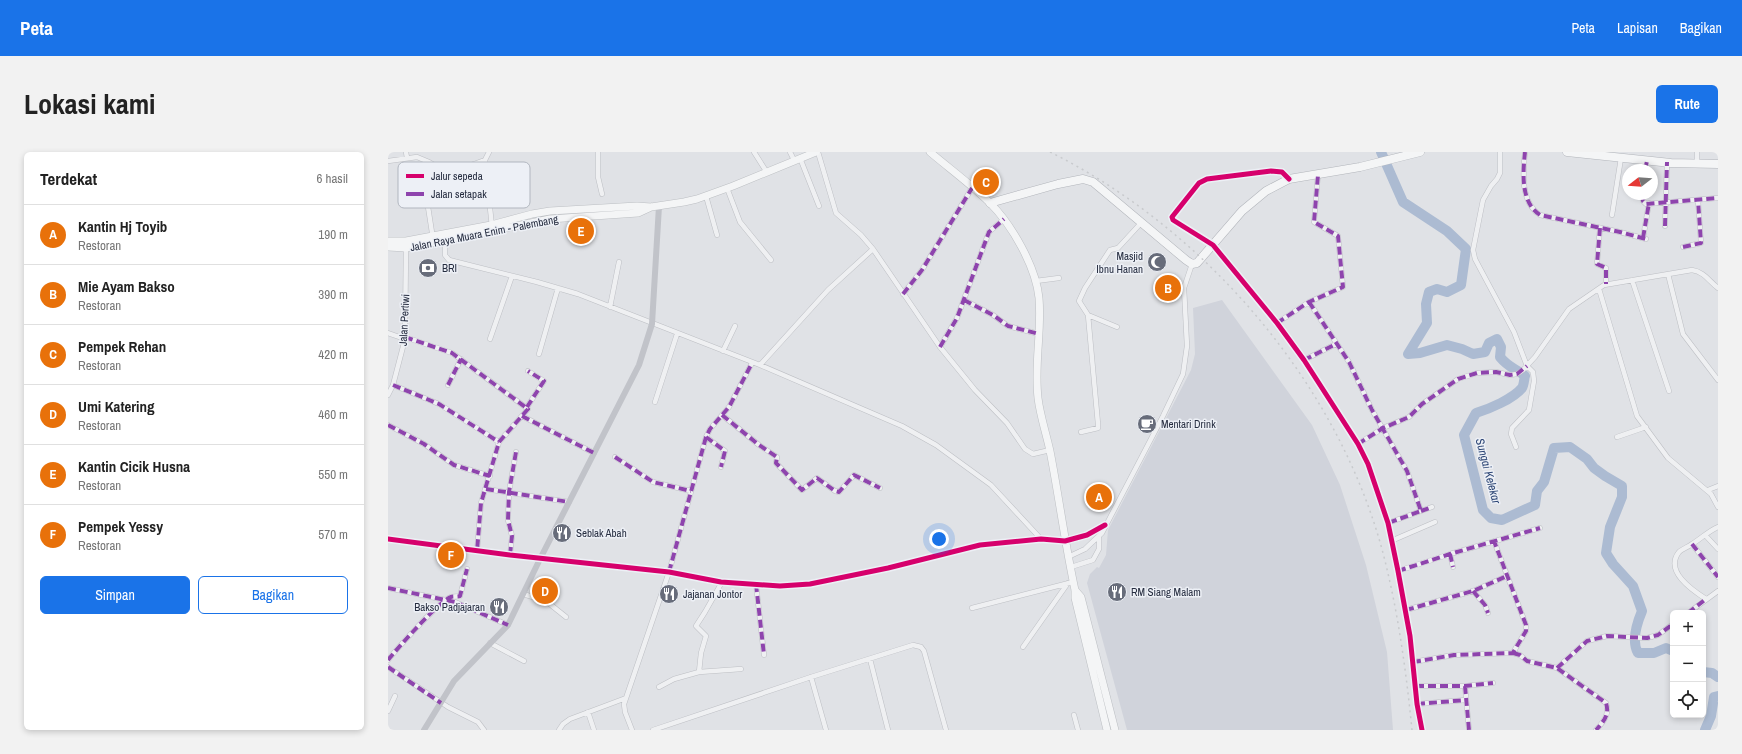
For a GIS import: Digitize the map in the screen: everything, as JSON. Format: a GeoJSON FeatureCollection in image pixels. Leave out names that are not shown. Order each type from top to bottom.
{"type":"FeatureCollection","features":[{"type":"Feature","properties":{"kind":"highway"},"geometry":{"type":"LineString","coordinates":[[990,203],[1058,184],[1083,179],[1093,182],[1192,264],[1197,263],[1242,211],[1266,191],[1289,179],[1318,175],[1420,152]]}},
{"type":"Feature","properties":{"kind":"highway"},"geometry":{"type":"LineString","coordinates":[[1567,152],[1612,154],[1621,158],[1646,161],[1718,164]]}},
{"type":"Feature","properties":{"kind":"main road","name":"Jalan Raya Muara Enim - Palembang"},"geometry":{"type":"LineString","coordinates":[[388,247],[406,245],[492,228],[532,214],[637,206],[651,207],[697,199],[817,152]]}},
{"type":"Feature","properties":{"kind":"main road"},"geometry":{"type":"LineString","coordinates":[[930,152],[990,203],[1004,219],[1032,268],[1039,298],[1039,334],[1036,376],[1038,399],[1050,450],[1065,541],[1071,567],[1071,582],[1080,597],[1115,730]]}},
{"type":"Feature","properties":{"kind":"main road","name":"Jalan Raya Muara Enim - Palembang"},"geometry":{"type":"LineString","coordinates":[[388,241],[406,245]]}},
{"type":"Feature","properties":{"kind":"main road"},"geometry":{"type":"LineString","coordinates":[[1075,590],[1078,614],[1107,730]]}},
{"type":"Feature","properties":{"kind":"street"},"geometry":{"type":"LineString","coordinates":[[406,152],[407,158]]}},
{"type":"Feature","properties":{"kind":"street"},"geometry":{"type":"LineString","coordinates":[[480,162],[485,160],[489,152]]}},
{"type":"Feature","properties":{"kind":"street"},"geometry":{"type":"LineString","coordinates":[[598,152],[598,177],[602,194]]}},
{"type":"Feature","properties":{"kind":"street"},"geometry":{"type":"LineString","coordinates":[[754,152],[766,171]]}},
{"type":"Feature","properties":{"kind":"street"},"geometry":{"type":"LineString","coordinates":[[790,152],[797,159],[819,206]]}},
{"type":"Feature","properties":{"kind":"street"},"geometry":{"type":"LineString","coordinates":[[817,152],[836,213],[861,235],[873,249],[940,347],[975,390],[1007,423],[1025,449],[1033,454],[1050,450]]}},
{"type":"Feature","properties":{"kind":"street"},"geometry":{"type":"LineString","coordinates":[[1500,152],[1500,174],[1490,186],[1483,200],[1474,255],[1514,332],[1527,366],[1533,372],[1531,404],[1525,415],[1512,428],[1511,434],[1516,447]]}},
{"type":"Feature","properties":{"kind":"street"},"geometry":{"type":"LineString","coordinates":[[1525,152],[1523,171],[1525,190],[1528,200],[1536,213],[1540,215],[1645,239],[1649,203]]}},
{"type":"Feature","properties":{"kind":"street"},"geometry":{"type":"LineString","coordinates":[[1697,152],[1697,164]]}},
{"type":"Feature","properties":{"kind":"street"},"geometry":{"type":"LineString","coordinates":[[388,160],[417,157],[429,162]]}},
{"type":"Feature","properties":{"kind":"street"},"geometry":{"type":"LineString","coordinates":[[1612,215],[1621,158]]}},
{"type":"Feature","properties":{"kind":"street"},"geometry":{"type":"LineString","coordinates":[[1666,226],[1667,162]]}},
{"type":"Feature","properties":{"kind":"street"},"geometry":{"type":"LineString","coordinates":[[1289,179],[1282,172],[1271,171],[1207,179],[1199,183],[1172,217],[1173,220],[1213,246],[1277,323],[1304,360],[1358,444],[1368,464],[1388,523],[1406,610],[1422,730]]}},
{"type":"Feature","properties":{"kind":"street"},"geometry":{"type":"LineString","coordinates":[[1277,323],[1309,302],[1343,287],[1338,236],[1314,222],[1318,175]]}},
{"type":"Feature","properties":{"kind":"street"},"geometry":{"type":"LineString","coordinates":[[727,188],[740,222],[771,260]]}},
{"type":"Feature","properties":{"kind":"street"},"geometry":{"type":"LineString","coordinates":[[903,294],[922,270],[972,188]]}},
{"type":"Feature","properties":{"kind":"street"},"geometry":{"type":"LineString","coordinates":[[706,196],[717,235]]}},
{"type":"Feature","properties":{"kind":"street"},"geometry":{"type":"LineString","coordinates":[[1643,200],[1644,203],[1649,203],[1718,198]]}},
{"type":"Feature","properties":{"kind":"street"},"geometry":{"type":"LineString","coordinates":[[1684,247],[1699,245],[1701,242],[1698,200]]}},
{"type":"Feature","properties":{"kind":"street"},"geometry":{"type":"LineString","coordinates":[[424,730],[454,681],[508,625],[540,558],[639,365],[652,324],[659,206]]}},
{"type":"Feature","properties":{"kind":"street"},"geometry":{"type":"LineString","coordinates":[[428,208],[433,240]]}},
{"type":"Feature","properties":{"kind":"street"},"geometry":{"type":"LineString","coordinates":[[490,208],[492,228]]}},
{"type":"Feature","properties":{"kind":"street"},"geometry":{"type":"LineString","coordinates":[[940,347],[964,300],[989,232],[1004,219]]}},
{"type":"Feature","properties":{"kind":"street"},"geometry":{"type":"LineString","coordinates":[[1081,432],[1098,428],[1088,315],[1079,301],[1085,288],[1110,250],[1118,248],[1141,223]]}},
{"type":"Feature","properties":{"kind":"street"},"geometry":{"type":"LineString","coordinates":[[1600,228],[1597,264],[1606,268],[1606,284]]}},
{"type":"Feature","properties":{"kind":"street"},"geometry":{"type":"LineString","coordinates":[[445,237],[446,255],[449,260],[558,288],[610,307],[760,365],[902,426],[936,445],[991,485],[1041,539]]}},
{"type":"Feature","properties":{"kind":"street","name":"Jalan Pertiwi"},"geometry":{"type":"LineString","coordinates":[[388,395],[405,338],[406,245]]}},
{"type":"Feature","properties":{"kind":"street"},"geometry":{"type":"LineString","coordinates":[[760,365],[828,290],[873,249]]}},
{"type":"Feature","properties":{"kind":"street"},"geometry":{"type":"LineString","coordinates":[[610,307],[619,262]]}},
{"type":"Feature","properties":{"kind":"street"},"geometry":{"type":"LineString","coordinates":[[1068,556],[1085,550],[1099,538],[1163,416],[1183,374],[1187,346],[1184,288],[1192,264]]}},
{"type":"Feature","properties":{"kind":"street"},"geometry":{"type":"LineString","coordinates":[[1358,444],[1383,428],[1409,416],[1422,404],[1458,379],[1477,373],[1496,372],[1510,375],[1516,374],[1523,370],[1570,309],[1606,284],[1692,270],[1700,271],[1718,288]]}},
{"type":"Feature","properties":{"kind":"street"},"geometry":{"type":"LineString","coordinates":[[1668,274],[1683,334],[1718,380]]}},
{"type":"Feature","properties":{"kind":"street"},"geometry":{"type":"LineString","coordinates":[[490,340],[512,276]]}},
{"type":"Feature","properties":{"kind":"street"},"geometry":{"type":"LineString","coordinates":[[1036,281],[1059,278]]}},
{"type":"Feature","properties":{"kind":"street"},"geometry":{"type":"LineString","coordinates":[[1632,280],[1669,391]]}},
{"type":"Feature","properties":{"kind":"street"},"geometry":{"type":"LineString","coordinates":[[538,354],[558,288]]}},
{"type":"Feature","properties":{"kind":"street"},"geometry":{"type":"LineString","coordinates":[[1599,289],[1635,412],[1668,458],[1708,490],[1714,498],[1718,508]]}},
{"type":"Feature","properties":{"kind":"street"},"geometry":{"type":"LineString","coordinates":[[964,300],[1008,326],[1039,334]]}},
{"type":"Feature","properties":{"kind":"street"},"geometry":{"type":"LineString","coordinates":[[1309,302],[1349,362],[1372,410],[1407,472],[1421,511]]}},
{"type":"Feature","properties":{"kind":"street"},"geometry":{"type":"LineString","coordinates":[[1088,315],[1117,327]]}},
{"type":"Feature","properties":{"kind":"street"},"geometry":{"type":"LineString","coordinates":[[723,351],[734,326]]}},
{"type":"Feature","properties":{"kind":"street"},"geometry":{"type":"LineString","coordinates":[[388,333],[448,351],[527,407]]}},
{"type":"Feature","properties":{"kind":"street"},"geometry":{"type":"LineString","coordinates":[[655,402],[677,334]]}},
{"type":"Feature","properties":{"kind":"street"},"geometry":{"type":"LineString","coordinates":[[1304,360],[1336,344]]}},
{"type":"Feature","properties":{"kind":"street"},"geometry":{"type":"LineString","coordinates":[[448,385],[461,359]]}},
{"type":"Feature","properties":{"kind":"street"},"geometry":{"type":"LineString","coordinates":[[632,730],[625,712],[624,704],[669,572],[706,437],[710,428],[729,407],[752,363]]}},
{"type":"Feature","properties":{"kind":"street"},"geometry":{"type":"LineString","coordinates":[[477,551],[481,503],[499,442],[527,410],[527,407],[544,381],[528,371]]}},
{"type":"Feature","properties":{"kind":"street"},"geometry":{"type":"LineString","coordinates":[[392,385],[438,404],[499,442]]}},
{"type":"Feature","properties":{"kind":"street"},"geometry":{"type":"LineString","coordinates":[[722,415],[759,445],[778,457],[776,463],[802,490],[817,478],[839,492],[854,475],[880,488]]}},
{"type":"Feature","properties":{"kind":"street"},"geometry":{"type":"LineString","coordinates":[[522,416],[594,453]]}},
{"type":"Feature","properties":{"kind":"street"},"geometry":{"type":"LineString","coordinates":[[388,425],[424,444],[454,465],[490,476]]}},
{"type":"Feature","properties":{"kind":"street"},"geometry":{"type":"LineString","coordinates":[[1617,437],[1646,427]]}},
{"type":"Feature","properties":{"kind":"street"},"geometry":{"type":"LineString","coordinates":[[706,437],[726,451],[722,466]]}},
{"type":"Feature","properties":{"kind":"street"},"geometry":{"type":"LineString","coordinates":[[510,556],[512,536],[508,520],[509,492],[516,452]]}},
{"type":"Feature","properties":{"kind":"street"},"geometry":{"type":"LineString","coordinates":[[615,458],[653,482],[691,491]]}},
{"type":"Feature","properties":{"kind":"street"},"geometry":{"type":"LineString","coordinates":[[1708,490],[1718,486]]}},
{"type":"Feature","properties":{"kind":"street"},"geometry":{"type":"LineString","coordinates":[[486,489],[569,502]]}},
{"type":"Feature","properties":{"kind":"street"},"geometry":{"type":"LineString","coordinates":[[1388,523],[1432,508]]}},
{"type":"Feature","properties":{"kind":"street"},"geometry":{"type":"LineString","coordinates":[[1391,541],[1435,522]]}},
{"type":"Feature","properties":{"kind":"street"},"geometry":{"type":"LineString","coordinates":[[388,539],[510,556],[669,572],[722,582],[780,586],[810,584],[888,568],[980,545],[1041,539],[1065,541],[1087,535],[1105,525]]}},
{"type":"Feature","properties":{"kind":"street"},"geometry":{"type":"LineString","coordinates":[[1706,599],[1693,591],[1681,578],[1674,566],[1675,560],[1680,551],[1718,527]]}},
{"type":"Feature","properties":{"kind":"street"},"geometry":{"type":"LineString","coordinates":[[1398,571],[1540,528]]}},
{"type":"Feature","properties":{"kind":"street"},"geometry":{"type":"LineString","coordinates":[[1705,535],[1718,549]]}},
{"type":"Feature","properties":{"kind":"street"},"geometry":{"type":"LineString","coordinates":[[1071,567],[1093,560],[1099,549],[1099,538]]}},
{"type":"Feature","properties":{"kind":"street"},"geometry":{"type":"LineString","coordinates":[[1494,541],[1526,628],[1513,653]]}},
{"type":"Feature","properties":{"kind":"street"},"geometry":{"type":"LineString","coordinates":[[1692,544],[1718,577]]}},
{"type":"Feature","properties":{"kind":"street"},"geometry":{"type":"LineString","coordinates":[[1450,554],[1453,567]]}},
{"type":"Feature","properties":{"kind":"street"},"geometry":{"type":"LineString","coordinates":[[388,660],[446,600],[451,597],[460,596],[467,569]]}},
{"type":"Feature","properties":{"kind":"street"},"geometry":{"type":"LineString","coordinates":[[1406,610],[1473,591],[1507,576]]}},
{"type":"Feature","properties":{"kind":"street"},"geometry":{"type":"LineString","coordinates":[[699,672],[700,653],[706,636],[696,626],[706,612],[722,582]]}},
{"type":"Feature","properties":{"kind":"street"},"geometry":{"type":"LineString","coordinates":[[972,608],[1071,582]]}},
{"type":"Feature","properties":{"kind":"street"},"geometry":{"type":"LineString","coordinates":[[1023,647],[1071,582]]}},
{"type":"Feature","properties":{"kind":"street"},"geometry":{"type":"LineString","coordinates":[[756,584],[764,655]]}},
{"type":"Feature","properties":{"kind":"street"},"geometry":{"type":"LineString","coordinates":[[388,588],[455,602],[508,625]]}},
{"type":"Feature","properties":{"kind":"street"},"geometry":{"type":"LineString","coordinates":[[1473,591],[1485,605],[1488,613]]}},
{"type":"Feature","properties":{"kind":"street"},"geometry":{"type":"LineString","coordinates":[[1692,610],[1718,591]]}},
{"type":"Feature","properties":{"kind":"street"},"geometry":{"type":"LineString","coordinates":[[523,594],[546,601],[566,617]]}},
{"type":"Feature","properties":{"kind":"street"},"geometry":{"type":"LineString","coordinates":[[1557,668],[1587,640],[1607,636],[1647,638],[1658,635],[1670,626]]}},
{"type":"Feature","properties":{"kind":"street"},"geometry":{"type":"LineString","coordinates":[[490,643],[524,661]]}},
{"type":"Feature","properties":{"kind":"street"},"geometry":{"type":"LineString","coordinates":[[653,730],[811,677],[913,645],[921,647],[924,651],[944,730]]}},
{"type":"Feature","properties":{"kind":"street"},"geometry":{"type":"LineString","coordinates":[[1413,662],[1454,654],[1513,653],[1520,655],[1527,661],[1557,668],[1606,703],[1608,713],[1596,730]]}},
{"type":"Feature","properties":{"kind":"street"},"geometry":{"type":"LineString","coordinates":[[870,659],[888,730]]}},
{"type":"Feature","properties":{"kind":"street"},"geometry":{"type":"LineString","coordinates":[[388,667],[441,703],[478,722],[484,730]]}},
{"type":"Feature","properties":{"kind":"street"},"geometry":{"type":"LineString","coordinates":[[659,687],[674,679],[699,672],[741,669]]}},
{"type":"Feature","properties":{"kind":"street"},"geometry":{"type":"LineString","coordinates":[[811,677],[826,730]]}},
{"type":"Feature","properties":{"kind":"street"},"geometry":{"type":"LineString","coordinates":[[1416,686],[1465,686],[1493,683]]}},
{"type":"Feature","properties":{"kind":"street"},"geometry":{"type":"LineString","coordinates":[[1465,686],[1470,730]]}},
{"type":"Feature","properties":{"kind":"street"},"geometry":{"type":"LineString","coordinates":[[388,711],[395,696]]}},
{"type":"Feature","properties":{"kind":"street"},"geometry":{"type":"LineString","coordinates":[[559,730],[563,724],[570,719],[626,698]]}},
{"type":"Feature","properties":{"kind":"street"},"geometry":{"type":"LineString","coordinates":[[1418,704],[1466,700]]}},
{"type":"Feature","properties":{"kind":"street"},"geometry":{"type":"LineString","coordinates":[[588,712],[594,730]]}},
{"type":"Feature","properties":{"kind":"street"},"geometry":{"type":"LineString","coordinates":[[1074,715],[1078,730]]}},
{"type":"Feature","properties":{"kind":"shaded area"},"geometry":{"type":"Polygon","coordinates":[[[1222,300],[1312,425],[1340,485],[1366,565],[1387,652],[1393,730],[1127,730],[1087,583],[1090,574],[1097,567],[1099,568],[1106,555],[1108,530],[1191,370],[1195,354],[1193,308],[1222,300]]]}},
{"type":"Feature","properties":{"kind":"waterway","name":"Sungai Kelekar"},"geometry":{"type":"LineString","coordinates":[[1381,152],[1403,202],[1447,231],[1466,249],[1461,285],[1447,292],[1437,289],[1429,292],[1426,304],[1427,323],[1408,354],[1420,353],[1447,345],[1473,354],[1485,352],[1489,343],[1497,339],[1501,347],[1500,357],[1503,361],[1525,376],[1522,388],[1513,396],[1476,413],[1464,435],[1483,510],[1491,518],[1502,520],[1535,505],[1537,491],[1544,482],[1554,448],[1570,447],[1587,459],[1594,468],[1622,486],[1622,497],[1610,527],[1606,553],[1613,564],[1633,586],[1642,611],[1635,638],[1638,653],[1654,653],[1666,648],[1670,650]]}},
{"type":"Feature","properties":{"kind":"waterway","name":"Sungai Kelekar"},"geometry":{"type":"LineString","coordinates":[[1706,672],[1712,673],[1718,677]]}},
{"type":"Feature","properties":{"kind":"waterway","name":"Sungai Kelekar"},"geometry":{"type":"LineString","coordinates":[[1705,730],[1711,716],[1714,697],[1718,696]]}},
{"type":"Feature","properties":{"kind":"railway"},"geometry":{"type":"LineString","coordinates":[[1050,152],[1107,184],[1161,223],[1212,268],[1258,318],[1299,372],[1334,429],[1362,490],[1383,553],[1401,641],[1412,730]]}},
{"type":"Feature","properties":{"kind":"marked path"},"geometry":{"type":"LineString","coordinates":[[1525,152],[1524,186],[1526,195],[1529,202],[1540,215],[1646,239]]}},
{"type":"Feature","properties":{"kind":"marked path"},"geometry":{"type":"LineString","coordinates":[[1665,226],[1667,162]]}},
{"type":"Feature","properties":{"kind":"marked path"},"geometry":{"type":"LineString","coordinates":[[1277,323],[1309,302],[1343,287],[1338,236],[1314,222],[1318,175]]}},
{"type":"Feature","properties":{"kind":"marked path"},"geometry":{"type":"LineString","coordinates":[[903,294],[922,270],[972,188]]}},
{"type":"Feature","properties":{"kind":"marked path"},"geometry":{"type":"LineString","coordinates":[[1643,200],[1646,204],[1718,198]]}},
{"type":"Feature","properties":{"kind":"marked path"},"geometry":{"type":"LineString","coordinates":[[1683,247],[1701,243],[1698,200]]}},
{"type":"Feature","properties":{"kind":"marked path"},"geometry":{"type":"LineString","coordinates":[[1643,238],[1649,203]]}},
{"type":"Feature","properties":{"kind":"marked path"},"geometry":{"type":"LineString","coordinates":[[940,347],[957,318],[989,232],[1004,219]]}},
{"type":"Feature","properties":{"kind":"marked path"},"geometry":{"type":"LineString","coordinates":[[1600,228],[1597,264],[1606,268],[1606,284]]}},
{"type":"Feature","properties":{"kind":"marked path"},"geometry":{"type":"LineString","coordinates":[[964,300],[993,315],[1008,326],[1039,334]]}},
{"type":"Feature","properties":{"kind":"marked path"},"geometry":{"type":"LineString","coordinates":[[1309,302],[1349,362],[1372,410],[1407,471],[1421,511],[1388,523]]}},
{"type":"Feature","properties":{"kind":"marked path"},"geometry":{"type":"LineString","coordinates":[[405,337],[452,353],[528,409],[499,442],[481,503],[477,551]]}},
{"type":"Feature","properties":{"kind":"marked path"},"geometry":{"type":"LineString","coordinates":[[1304,360],[1336,344]]}},
{"type":"Feature","properties":{"kind":"marked path"},"geometry":{"type":"LineString","coordinates":[[448,385],[461,359]]}},
{"type":"Feature","properties":{"kind":"marked path"},"geometry":{"type":"LineString","coordinates":[[669,572],[706,437],[710,429],[729,407],[752,363]]}},
{"type":"Feature","properties":{"kind":"marked path"},"geometry":{"type":"LineString","coordinates":[[1358,444],[1383,428],[1409,417],[1422,404],[1458,379],[1477,373],[1496,372],[1510,375],[1517,374],[1527,366]]}},
{"type":"Feature","properties":{"kind":"marked path"},"geometry":{"type":"LineString","coordinates":[[527,407],[544,381],[528,371]]}},
{"type":"Feature","properties":{"kind":"marked path"},"geometry":{"type":"LineString","coordinates":[[393,385],[439,404],[499,442]]}},
{"type":"Feature","properties":{"kind":"marked path"},"geometry":{"type":"LineString","coordinates":[[722,415],[759,445],[777,457],[776,463],[802,490],[817,478],[835,491],[839,492],[854,475],[880,488]]}},
{"type":"Feature","properties":{"kind":"marked path"},"geometry":{"type":"LineString","coordinates":[[522,416],[594,453]]}},
{"type":"Feature","properties":{"kind":"marked path"},"geometry":{"type":"LineString","coordinates":[[388,425],[424,444],[454,465],[490,476]]}},
{"type":"Feature","properties":{"kind":"marked path"},"geometry":{"type":"LineString","coordinates":[[706,437],[725,451],[721,467]]}},
{"type":"Feature","properties":{"kind":"marked path"},"geometry":{"type":"LineString","coordinates":[[510,555],[512,536],[508,520],[509,492],[516,452]]}},
{"type":"Feature","properties":{"kind":"marked path"},"geometry":{"type":"LineString","coordinates":[[615,457],[653,482],[691,491]]}},
{"type":"Feature","properties":{"kind":"marked path"},"geometry":{"type":"LineString","coordinates":[[486,489],[569,502]]}},
{"type":"Feature","properties":{"kind":"marked path"},"geometry":{"type":"LineString","coordinates":[[1421,511],[1432,507]]}},
{"type":"Feature","properties":{"kind":"marked path"},"geometry":{"type":"LineString","coordinates":[[1398,571],[1540,528]]}},
{"type":"Feature","properties":{"kind":"marked path"},"geometry":{"type":"LineString","coordinates":[[1413,662],[1454,655],[1513,653],[1526,631],[1526,625],[1494,541]]}},
{"type":"Feature","properties":{"kind":"marked path"},"geometry":{"type":"LineString","coordinates":[[1692,544],[1718,577]]}},
{"type":"Feature","properties":{"kind":"marked path"},"geometry":{"type":"LineString","coordinates":[[1450,554],[1453,567]]}},
{"type":"Feature","properties":{"kind":"marked path"},"geometry":{"type":"LineString","coordinates":[[388,660],[418,626],[445,600],[451,597],[460,596],[467,569]]}},
{"type":"Feature","properties":{"kind":"marked path"},"geometry":{"type":"LineString","coordinates":[[1406,610],[1473,591],[1507,576]]}},
{"type":"Feature","properties":{"kind":"marked path"},"geometry":{"type":"LineString","coordinates":[[756,584],[764,655]]}},
{"type":"Feature","properties":{"kind":"marked path"},"geometry":{"type":"LineString","coordinates":[[388,588],[455,602],[508,625]]}},
{"type":"Feature","properties":{"kind":"marked path"},"geometry":{"type":"LineString","coordinates":[[1473,591],[1485,605],[1488,613]]}},
{"type":"Feature","properties":{"kind":"marked path"},"geometry":{"type":"LineString","coordinates":[[1692,610],[1706,599]]}},
{"type":"Feature","properties":{"kind":"marked path"},"geometry":{"type":"LineString","coordinates":[[1557,668],[1587,641],[1607,636],[1647,638],[1658,635],[1670,626]]}},
{"type":"Feature","properties":{"kind":"marked path"},"geometry":{"type":"LineString","coordinates":[[1513,653],[1520,655],[1527,661],[1557,668],[1606,703],[1606,715],[1596,730]]}},
{"type":"Feature","properties":{"kind":"marked path"},"geometry":{"type":"LineString","coordinates":[[388,667],[441,703]]}},
{"type":"Feature","properties":{"kind":"marked path"},"geometry":{"type":"LineString","coordinates":[[1416,686],[1465,686],[1493,683]]}},
{"type":"Feature","properties":{"kind":"marked path"},"geometry":{"type":"LineString","coordinates":[[1465,686],[1469,730]]}},
{"type":"Feature","properties":{"kind":"marked path"},"geometry":{"type":"LineString","coordinates":[[1417,704],[1466,700]]}},
{"type":"Feature","properties":{"kind":"cycle path"},"geometry":{"type":"LineString","coordinates":[[1289,179],[1282,172],[1271,171],[1207,179],[1199,183],[1172,217],[1173,220],[1213,245],[1277,323],[1304,360],[1358,444],[1368,464],[1388,523],[1398,571],[1410,636],[1417,704],[1422,730]]}},
{"type":"Feature","properties":{"kind":"cycle path"},"geometry":{"type":"LineString","coordinates":[[388,539],[510,555],[669,572],[721,582],[780,586],[810,584],[888,568],[980,545],[1041,539],[1065,541],[1087,535],[1105,525]]}},
{"type":"Feature","properties":{"kind":"place","name":"Pempek Rehan"},"geometry":{"type":"Point","coordinates":[986,182]}},
{"type":"Feature","properties":{"kind":"place","name":"Kantin Cicik Husna"},"geometry":{"type":"Point","coordinates":[581,231]}},
{"type":"Feature","properties":{"kind":"place","name":"Masjid Ibnu Hanan"},"geometry":{"type":"Point","coordinates":[1157,262]}},
{"type":"Feature","properties":{"kind":"place","name":"BRI"},"geometry":{"type":"Point","coordinates":[428,268]}},
{"type":"Feature","properties":{"kind":"place","name":"Mie Ayam Bakso"},"geometry":{"type":"Point","coordinates":[1168,288]}},
{"type":"Feature","properties":{"kind":"place","name":"Mentari Drink"},"geometry":{"type":"Point","coordinates":[1147,424]}},
{"type":"Feature","properties":{"kind":"place","name":"Kantin Hj Toyib"},"geometry":{"type":"Point","coordinates":[1099,497]}},
{"type":"Feature","properties":{"kind":"place","name":"Seblak Abah"},"geometry":{"type":"Point","coordinates":[562,533]}},
{"type":"Feature","properties":{"kind":"place","name":"Pempek Yessy"},"geometry":{"type":"Point","coordinates":[451,555]}},
{"type":"Feature","properties":{"kind":"place","name":"Umi Katering"},"geometry":{"type":"Point","coordinates":[545,591]}},
{"type":"Feature","properties":{"kind":"place","name":"RM Siang Malam"},"geometry":{"type":"Point","coordinates":[1117,592]}},
{"type":"Feature","properties":{"kind":"place","name":"Jajanan Jontor"},"geometry":{"type":"Point","coordinates":[669,594]}},
{"type":"Feature","properties":{"kind":"place","name":"Bakso Padjajaran"},"geometry":{"type":"Point","coordinates":[499,607]}}]}
